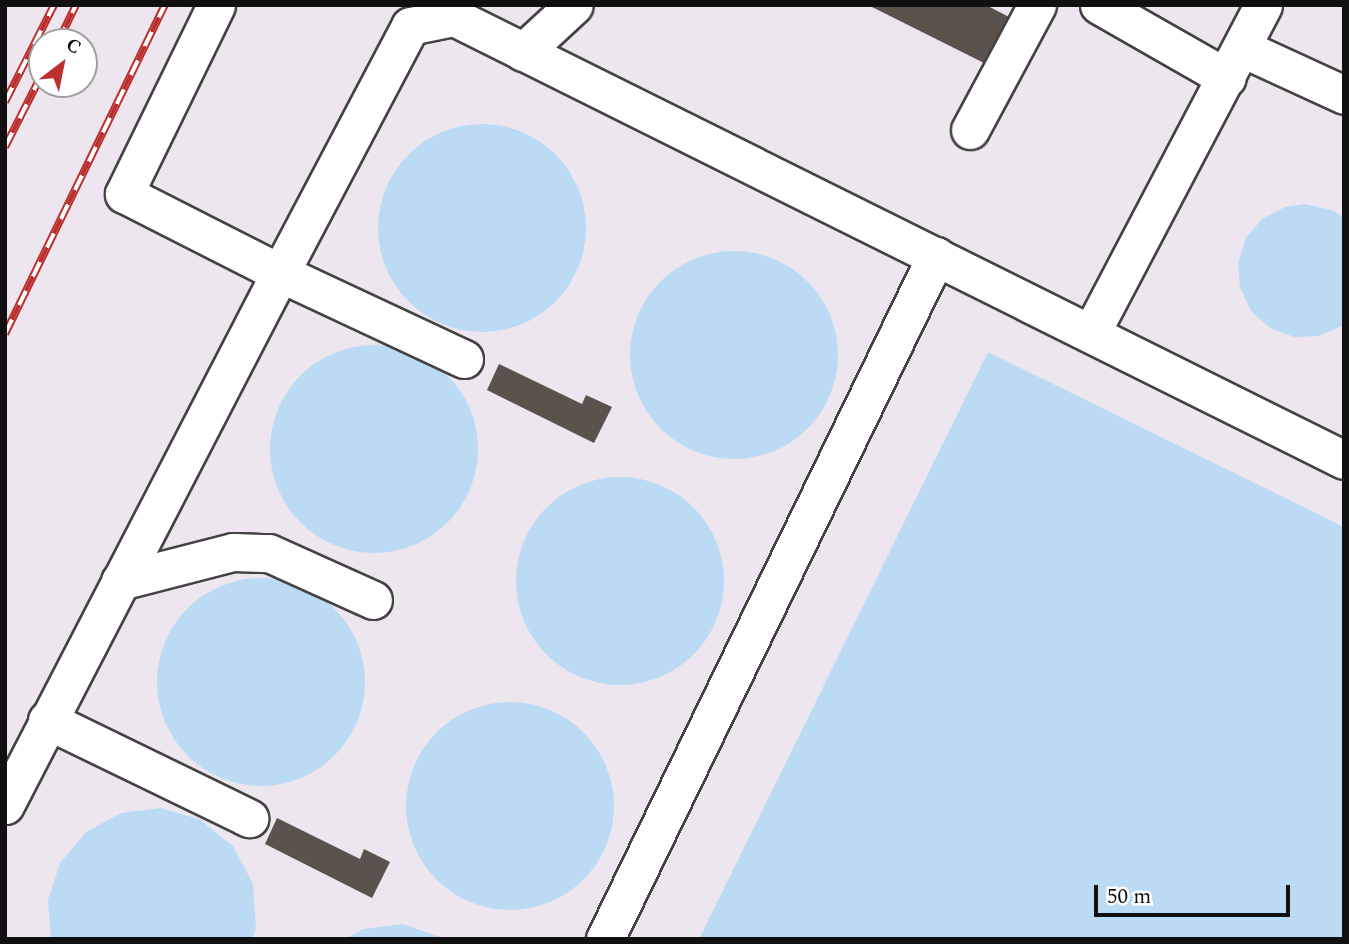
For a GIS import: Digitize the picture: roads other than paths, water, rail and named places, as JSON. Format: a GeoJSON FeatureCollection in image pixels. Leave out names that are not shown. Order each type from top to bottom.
{"type":"FeatureCollection","features":[{"type":"Feature","properties":{"kind":"street"},"geometry":{"type":"LineString","coordinates":[[216,5],[124,194],[280,273],[464,359]]}},
{"type":"Feature","properties":{"kind":"street"},"geometry":{"type":"LineString","coordinates":[[523,51],[574,5]]}},
{"type":"Feature","properties":{"kind":"street"},"geometry":{"type":"LineString","coordinates":[[970,130],[1037,5]]}},
{"type":"Feature","properties":{"kind":"street"},"geometry":{"type":"LineString","coordinates":[[1099,5],[1235,63],[1344,95]]}},
{"type":"Feature","properties":{"kind":"street"},"geometry":{"type":"LineString","coordinates":[[1091,333],[1235,63],[1263,5]]}},
{"type":"Feature","properties":{"kind":"street"},"geometry":{"type":"LineString","coordinates":[[5,805],[410,26],[454,18],[1344,460]]}},
{"type":"Feature","properties":{"kind":"street"},"geometry":{"type":"LineString","coordinates":[[605,939],[936,256]]}},
{"type":"Feature","properties":{"kind":"street"},"geometry":{"type":"LineString","coordinates":[[120,580],[233,552],[269,553],[373,600]]}},
{"type":"Feature","properties":{"kind":"street"},"geometry":{"type":"LineString","coordinates":[[47,720],[248,818]]}},
{"type":"Feature","properties":{"kind":"water"},"geometry":{"type":"Polygon","coordinates":[[[482,124],[522,132],[555,155],[578,188],[586,228],[578,268],[555,301],[522,324],[482,332],[442,324],[409,301],[386,268],[378,228],[386,188],[409,155],[442,132],[482,124]]]}},
{"type":"Feature","properties":{"kind":"water"},"geometry":{"type":"Polygon","coordinates":[[[1305,204],[1334,211],[1344,218],[1344,325],[1319,336],[1294,337],[1270,328],[1251,311],[1240,288],[1238,263],[1246,238],[1262,219],[1285,207],[1305,204]]]}},
{"type":"Feature","properties":{"kind":"water"},"geometry":{"type":"Polygon","coordinates":[[[734,251],[774,259],[807,282],[830,315],[838,355],[830,395],[807,428],[774,451],[734,459],[694,451],[661,428],[638,395],[630,355],[638,315],[661,282],[694,259],[734,251]]]}},
{"type":"Feature","properties":{"kind":"water"},"geometry":{"type":"Polygon","coordinates":[[[374,345],[414,353],[447,376],[470,409],[478,449],[470,489],[447,522],[414,545],[374,553],[334,545],[301,522],[278,489],[270,449],[278,409],[301,376],[334,353],[374,345]]]}},
{"type":"Feature","properties":{"kind":"water"},"geometry":{"type":"Polygon","coordinates":[[[988,352],[1344,527],[1344,939],[699,939],[988,352]]]}},
{"type":"Feature","properties":{"kind":"water"},"geometry":{"type":"Polygon","coordinates":[[[620,477],[660,485],[693,508],[716,541],[724,581],[716,621],[693,654],[660,677],[620,685],[580,677],[547,654],[524,621],[516,581],[524,541],[547,508],[580,485],[620,477]]]}},
{"type":"Feature","properties":{"kind":"water"},"geometry":{"type":"Polygon","coordinates":[[[261,578],[301,586],[334,609],[357,642],[365,682],[357,722],[334,755],[301,778],[261,786],[221,778],[188,755],[165,722],[157,682],[165,642],[188,609],[221,586],[261,578]]]}},
{"type":"Feature","properties":{"kind":"water"},"geometry":{"type":"Polygon","coordinates":[[[510,702],[550,710],[583,733],[606,766],[614,806],[606,846],[583,879],[550,902],[510,910],[470,902],[437,879],[414,846],[406,806],[414,766],[437,733],[470,710],[510,702]]]}},
{"type":"Feature","properties":{"kind":"water"},"geometry":{"type":"Polygon","coordinates":[[[160,808],[199,819],[233,846],[253,884],[256,928],[252,939],[51,939],[48,900],[60,863],[86,832],[121,813],[160,808]]]}},
{"type":"Feature","properties":{"kind":"water"},"geometry":{"type":"Polygon","coordinates":[[[403,924],[446,939],[345,939],[363,929],[403,924]]]}},
{"type":"Feature","properties":{"kind":"railway"},"geometry":{"type":"LineString","coordinates":[[5,102],[54,5]]}},
{"type":"Feature","properties":{"kind":"railway"},"geometry":{"type":"LineString","coordinates":[[65,28],[76,5]]}},
{"type":"Feature","properties":{"kind":"railway"},"geometry":{"type":"LineString","coordinates":[[5,334],[165,5]]}},
{"type":"Feature","properties":{"kind":"railway"},"geometry":{"type":"LineString","coordinates":[[5,147],[30,98]]}}]}
